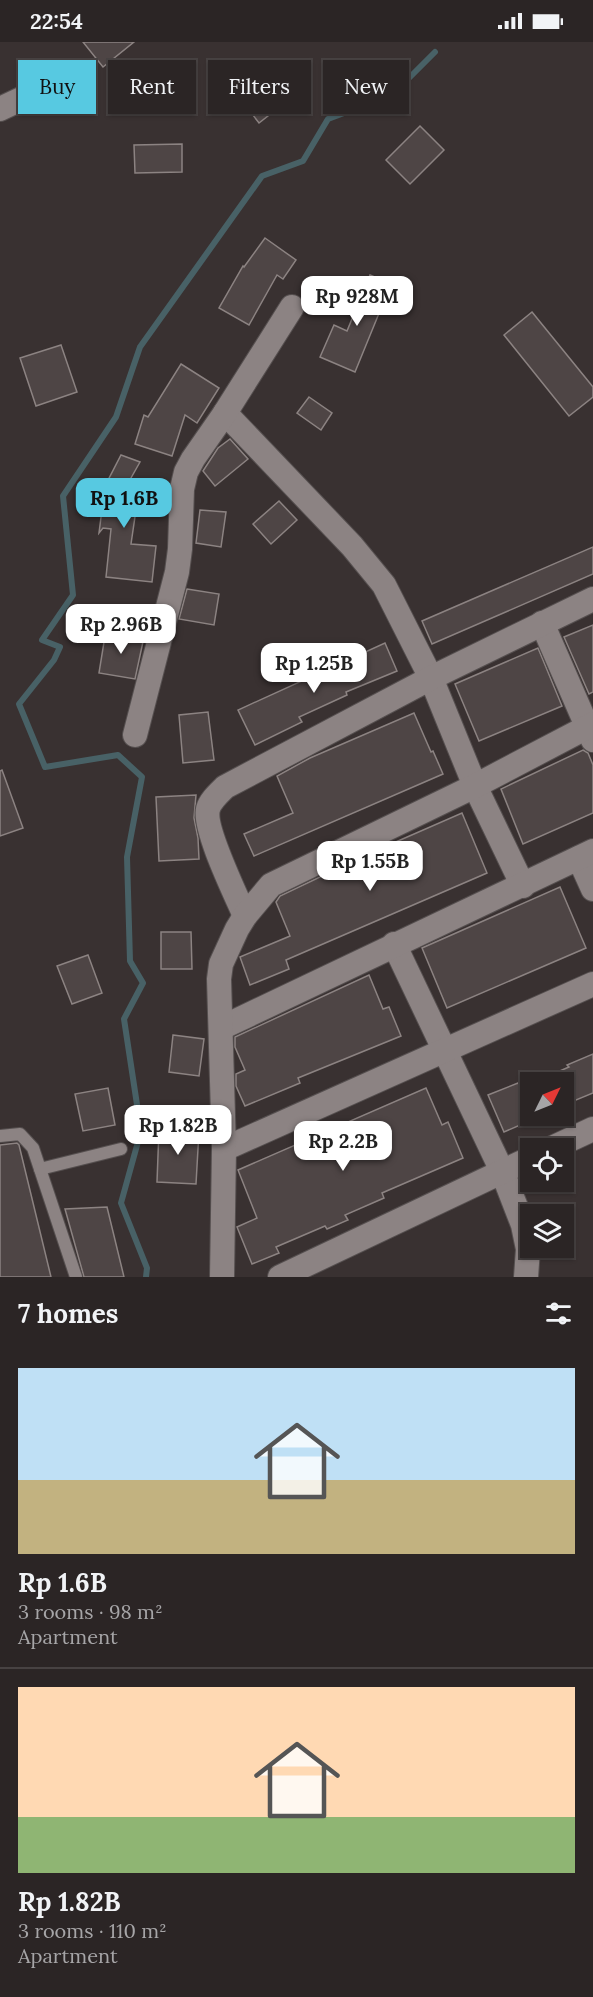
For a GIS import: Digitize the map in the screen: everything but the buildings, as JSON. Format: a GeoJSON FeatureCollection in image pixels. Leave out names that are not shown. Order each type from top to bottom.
{"type":"FeatureCollection","features":[{"type":"Feature","properties":{"kind":"street"},"geometry":{"type":"LineString","coordinates":[[0,109],[18,100]]}},
{"type":"Feature","properties":{"kind":"street"},"geometry":{"type":"LineString","coordinates":[[135,735],[177,572],[182,489],[186,472],[292,308]]}},
{"type":"Feature","properties":{"kind":"street"},"geometry":{"type":"LineString","coordinates":[[225,413],[352,546],[384,585],[431,678],[476,786],[523,886]]}},
{"type":"Feature","properties":{"kind":"street"},"geometry":{"type":"LineString","coordinates":[[245,916],[209,824],[207,809],[225,787],[431,678],[593,599]]}},
{"type":"Feature","properties":{"kind":"street"},"geometry":{"type":"LineString","coordinates":[[222,1277],[224,1149],[219,979],[221,964],[245,916],[272,885],[591,730],[542,623]]}},
{"type":"Feature","properties":{"kind":"street"},"geometry":{"type":"LineString","coordinates":[[221,1028],[394,944],[586,855],[593,889]]}},
{"type":"Feature","properties":{"kind":"street"},"geometry":{"type":"LineString","coordinates":[[394,944],[502,1171],[523,1225],[528,1249],[525,1277]]}},
{"type":"Feature","properties":{"kind":"street"},"geometry":{"type":"LineString","coordinates":[[224,1149],[593,984]]}},
{"type":"Feature","properties":{"kind":"street"},"geometry":{"type":"LineString","coordinates":[[574,1138],[593,1129]]}},
{"type":"Feature","properties":{"kind":"street"},"geometry":{"type":"LineString","coordinates":[[280,1277],[520,1163]]}},
{"type":"Feature","properties":{"kind":"lane"},"geometry":{"type":"LineString","coordinates":[[0,1136],[20,1134],[33,1148],[75,1277]]}},
{"type":"Feature","properties":{"kind":"lane"},"geometry":{"type":"LineString","coordinates":[[40,1169],[121,1149]]}},
{"type":"Feature","properties":{"kind":"waterway"},"geometry":{"type":"LineString","coordinates":[[146,1277],[147,1268],[121,1203],[141,1131],[124,1019],[143,983],[130,961],[127,857],[142,777],[118,755],[45,767],[19,704],[54,660],[60,647],[42,640],[73,595],[63,496],[116,417],[140,347],[262,176],[303,161],[328,119],[392,95],[435,52]]}}]}
